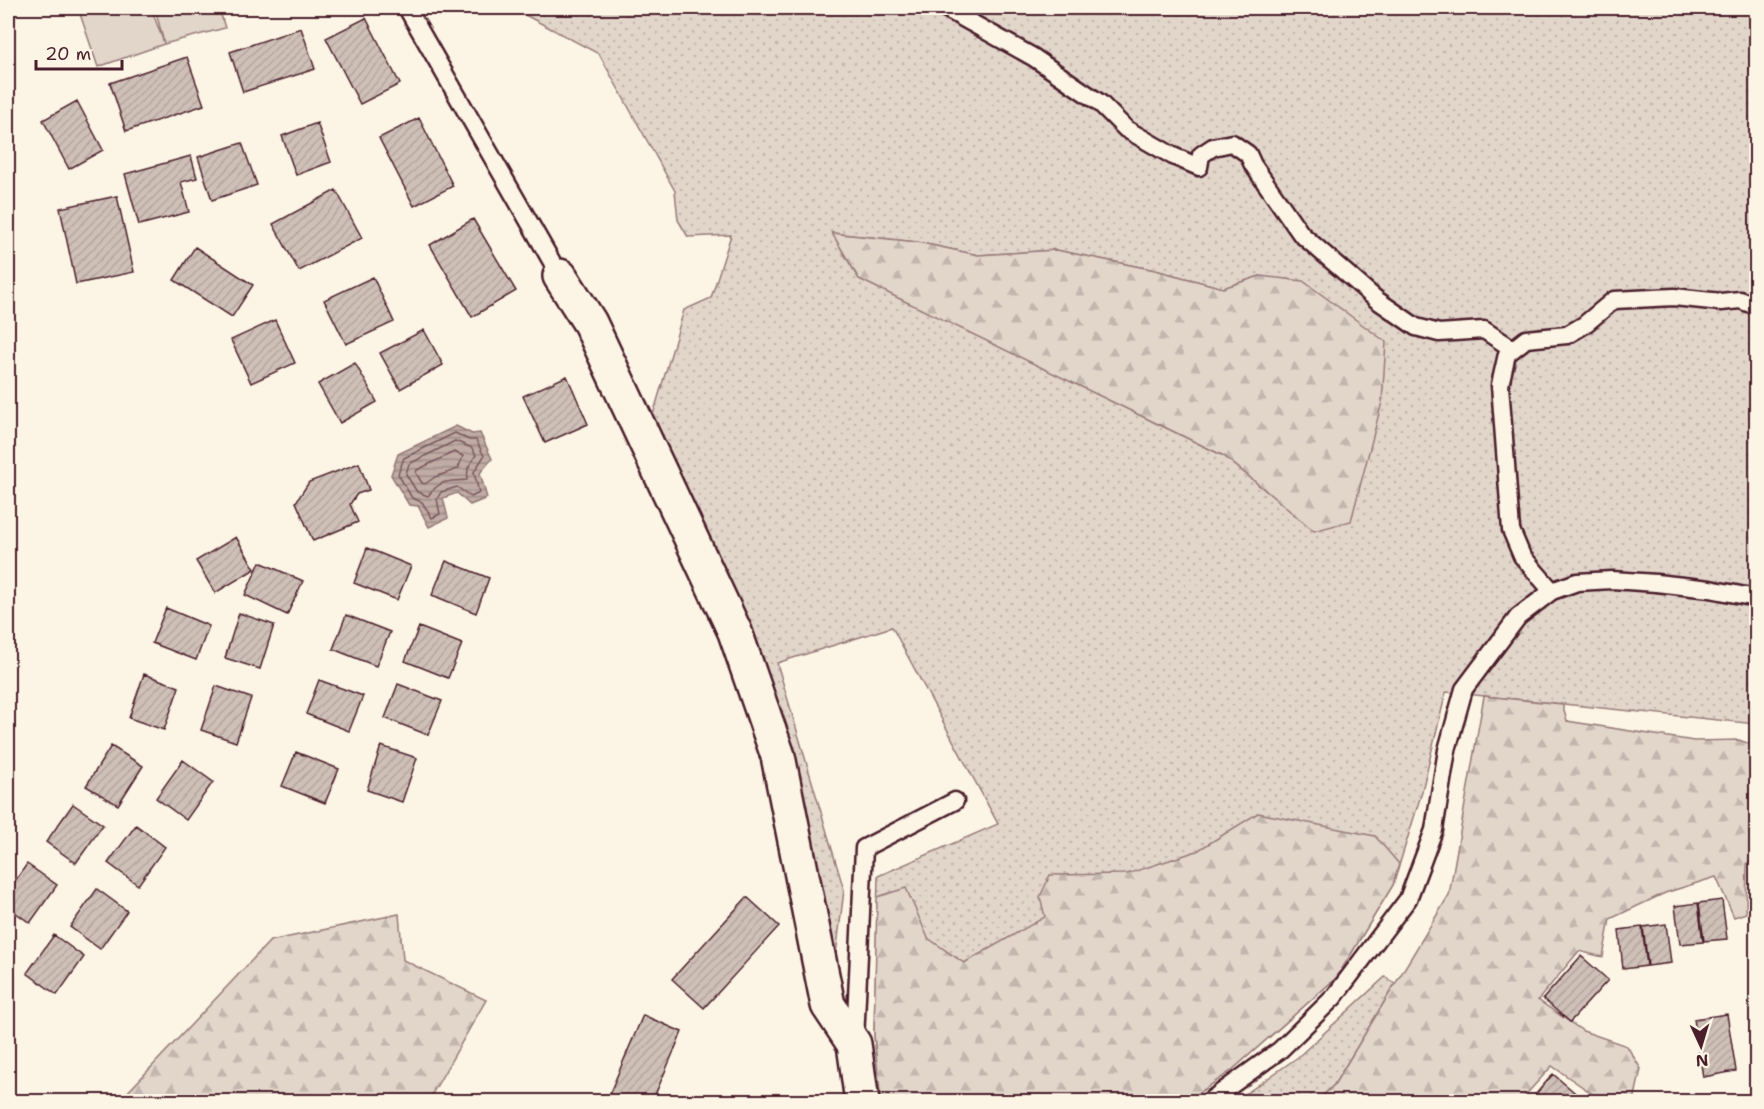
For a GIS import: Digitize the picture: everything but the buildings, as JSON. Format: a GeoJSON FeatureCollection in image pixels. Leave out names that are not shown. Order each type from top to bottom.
{"type":"FeatureCollection","features":[{"type":"Feature","properties":{"kind":"street"},"geometry":{"type":"LineString","coordinates":[[560,276],[590,323],[735,632],[778,756],[828,1005],[854,1044],[862,1101]]}},
{"type":"Feature","properties":{"kind":"lane"},"geometry":{"type":"LineString","coordinates":[[407,8],[560,276]]}},
{"type":"Feature","properties":{"kind":"lane"},"geometry":{"type":"LineString","coordinates":[[945,8],[1033,57],[1100,103],[1126,129],[1173,156],[1199,167],[1201,155],[1213,147],[1232,143],[1248,154],[1253,165],[1301,234],[1377,300],[1416,327],[1439,333],[1484,330],[1513,349]]}},
{"type":"Feature","properties":{"kind":"lane"},"geometry":{"type":"LineString","coordinates":[[1552,591],[1522,556],[1510,530],[1500,385],[1506,354],[1526,339],[1567,335],[1584,325],[1614,300],[1674,297],[1721,302],[1740,300],[1756,306]]}},
{"type":"Feature","properties":{"kind":"lane"},"geometry":{"type":"LineString","coordinates":[[1208,1101],[1280,1050],[1334,997],[1408,899],[1434,830],[1447,750],[1464,689],[1518,617],[1552,591],[1577,582],[1612,580],[1710,588],[1756,598]]}},
{"type":"Feature","properties":{"kind":"lane"},"geometry":{"type":"LineString","coordinates":[[854,1044],[864,848],[955,801]]}},
{"type":"Feature","properties":{"kind":"green space"},"geometry":{"type":"Polygon","coordinates":[[[78,8],[151,8],[164,43],[155,8],[219,8],[225,28],[164,44],[98,67],[78,8]]]}},
{"type":"Feature","properties":{"kind":"green space"},"geometry":{"type":"Polygon","coordinates":[[[512,8],[1756,8],[1756,724],[1446,692],[1421,795],[1393,885],[1337,977],[1231,1071],[1187,1101],[881,1101],[874,1035],[878,876],[998,824],[892,627],[777,663],[844,890],[835,963],[808,855],[652,418],[684,310],[711,298],[731,235],[688,237],[678,220],[675,191],[599,54],[512,8]],[[832,233],[859,279],[1224,456],[1314,530],[1260,276],[1223,288],[1155,270],[1056,250],[978,255],[917,242],[832,233]]]}},
{"type":"Feature","properties":{"kind":"green space"},"geometry":{"type":"Polygon","coordinates":[[[832,233],[917,242],[978,255],[1056,250],[1155,270],[1223,288],[1260,276],[1303,281],[1386,342],[1382,402],[1351,521],[1314,531],[1224,456],[859,279],[832,233]]]}},
{"type":"Feature","properties":{"kind":"green space"},"geometry":{"type":"Polygon","coordinates":[[[1484,696],[1562,704],[1567,721],[1694,741],[1739,740],[1756,746],[1756,861],[1747,863],[1746,913],[1734,917],[1716,877],[1665,893],[1610,919],[1603,957],[1579,951],[1538,1000],[1583,1031],[1627,1046],[1641,1069],[1634,1101],[1603,1101],[1552,1066],[1520,1101],[1317,1101],[1334,1085],[1449,895],[1484,696]]]}},
{"type":"Feature","properties":{"kind":"green space"},"geometry":{"type":"Polygon","coordinates":[[[1258,813],[1375,836],[1399,864],[1393,885],[1337,977],[1231,1071],[1187,1101],[881,1101],[874,1035],[877,897],[906,888],[928,938],[964,963],[1045,917],[1040,897],[1050,875],[1127,874],[1197,851],[1258,813]]]}},
{"type":"Feature","properties":{"kind":"green space"},"geometry":{"type":"Polygon","coordinates":[[[399,914],[403,960],[486,1000],[428,1101],[102,1101],[125,1095],[270,941],[399,914]]]}},
{"type":"Feature","properties":{"kind":"green space"},"geometry":{"type":"Polygon","coordinates":[[[1385,977],[1395,984],[1334,1085],[1317,1101],[1234,1102],[1298,1057],[1385,977]]]}},
{"type":"Feature","properties":{"kind":"water"},"geometry":{"type":"Polygon","coordinates":[[[456,426],[472,434],[480,433],[492,459],[480,473],[487,498],[470,505],[457,493],[443,498],[448,518],[429,527],[418,506],[409,505],[391,475],[398,454],[456,426]]]}}]}
